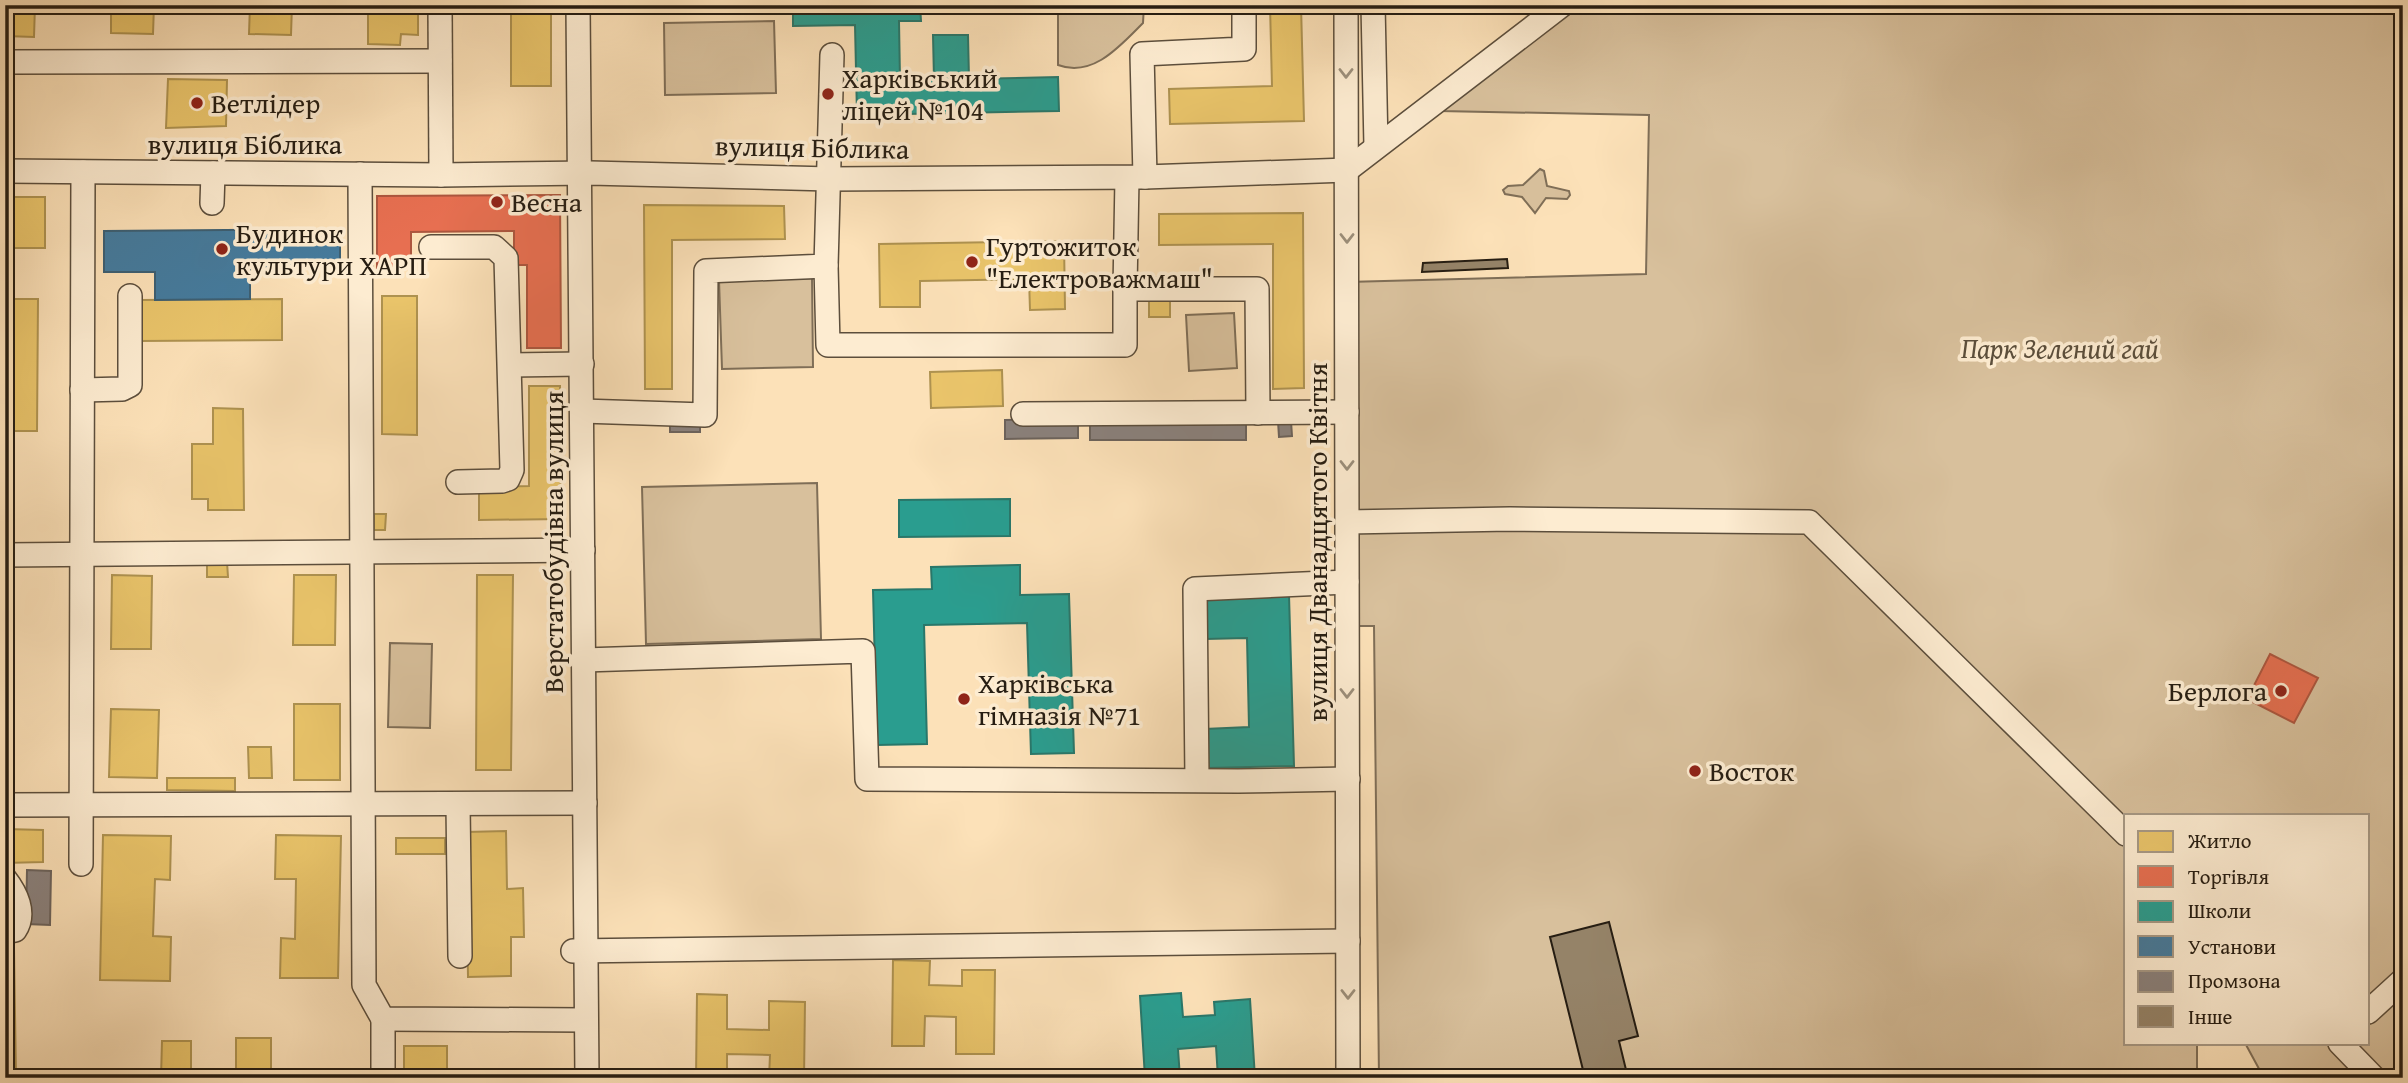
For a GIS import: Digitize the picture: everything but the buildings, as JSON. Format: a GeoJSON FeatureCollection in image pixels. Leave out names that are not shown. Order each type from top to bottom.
{"type":"FeatureCollection","features":[{"type":"Feature","properties":{"kind":"street"},"geometry":{"type":"LineString","coordinates":[[440,5],[440,175]]}},
{"type":"Feature","properties":{"kind":"street","name":"Верстатобудівна вулиця"},"geometry":{"type":"LineString","coordinates":[[578,5],[585,803],[580,951],[586,1020],[587,1078]]}},
{"type":"Feature","properties":{"kind":"street"},"geometry":{"type":"LineString","coordinates":[[832,55],[828,345],[1125,345],[1125,289],[1136,178],[1142,54],[1244,50],[1244,5]]}},
{"type":"Feature","properties":{"kind":"street","name":"вулиця Дванадцятого Квітня"},"geometry":{"type":"LineString","coordinates":[[1346,5],[1348,1078]]}},
{"type":"Feature","properties":{"kind":"street"},"geometry":{"type":"LineString","coordinates":[[1373,5],[1376,147]]}},
{"type":"Feature","properties":{"kind":"street"},"geometry":{"type":"LineString","coordinates":[[1347,170],[1562,5]]}},
{"type":"Feature","properties":{"kind":"street"},"geometry":{"type":"LineString","coordinates":[[5,62],[440,61]]}},
{"type":"Feature","properties":{"kind":"street","name":"вулиця Біблика"},"geometry":{"type":"LineString","coordinates":[[5,171],[440,175],[581,173],[830,179],[1136,178],[1347,170]]}},
{"type":"Feature","properties":{"kind":"street"},"geometry":{"type":"LineString","coordinates":[[80,864],[83,172]]}},
{"type":"Feature","properties":{"kind":"street"},"geometry":{"type":"LineString","coordinates":[[212,203],[213,173]]}},
{"type":"Feature","properties":{"kind":"street"},"geometry":{"type":"LineString","coordinates":[[360,174],[364,985],[383,1019],[383,1078]]}},
{"type":"Feature","properties":{"kind":"street"},"geometry":{"type":"LineString","coordinates":[[431,247],[494,247],[503,252],[506,258],[511,474],[502,481],[458,482]]}},
{"type":"Feature","properties":{"kind":"street"},"geometry":{"type":"LineString","coordinates":[[582,411],[705,415],[706,271],[827,266]]}},
{"type":"Feature","properties":{"kind":"street"},"geometry":{"type":"LineString","coordinates":[[1125,289],[1257,289],[1258,413]]}},
{"type":"Feature","properties":{"kind":"street"},"geometry":{"type":"LineString","coordinates":[[82,390],[122,389],[130,385],[130,296]]}},
{"type":"Feature","properties":{"kind":"street"},"geometry":{"type":"LineString","coordinates":[[510,365],[582,364]]}},
{"type":"Feature","properties":{"kind":"street"},"geometry":{"type":"LineString","coordinates":[[1023,414],[1347,412]]}},
{"type":"Feature","properties":{"kind":"street"},"geometry":{"type":"LineString","coordinates":[[1347,522],[1510,519],[1809,522],[2124,832]]}},
{"type":"Feature","properties":{"kind":"street"},"geometry":{"type":"LineString","coordinates":[[5,555],[583,550]]}},
{"type":"Feature","properties":{"kind":"street"},"geometry":{"type":"LineString","coordinates":[[1196,780],[1195,589],[1347,582]]}},
{"type":"Feature","properties":{"kind":"street"},"geometry":{"type":"LineString","coordinates":[[584,660],[863,651],[867,779],[1348,779]]}},
{"type":"Feature","properties":{"kind":"street"},"geometry":{"type":"LineString","coordinates":[[5,805],[362,806],[585,803]]}},
{"type":"Feature","properties":{"kind":"street"},"geometry":{"type":"LineString","coordinates":[[458,804],[460,956]]}},
{"type":"Feature","properties":{"kind":"street"},"geometry":{"type":"LineString","coordinates":[[5,879],[18,899],[19,923],[15,930],[5,932]]}},
{"type":"Feature","properties":{"kind":"street"},"geometry":{"type":"LineString","coordinates":[[580,951],[1348,941]]}},
{"type":"Feature","properties":{"kind":"street"},"geometry":{"type":"LineString","coordinates":[[2370,1010],[2403,980]]}},
{"type":"Feature","properties":{"kind":"street"},"geometry":{"type":"LineString","coordinates":[[383,1019],[586,1020]]}},
{"type":"Feature","properties":{"kind":"street"},"geometry":{"type":"LineString","coordinates":[[2341,1044],[2374,1078]]}},
{"type":"Feature","properties":{"kind":"green space"},"geometry":{"type":"Polygon","coordinates":[[[1058,5],[1144,5],[1143,23],[1105,58],[1083,67],[1071,68],[1058,65],[1058,5]]]}},
{"type":"Feature","properties":{"kind":"green space","name":"Парк Зелений гай"},"geometry":{"type":"Polygon","coordinates":[[[1573,5],[2403,5],[2403,1078],[2264,1078],[2246,1044],[2370,1044],[2370,814],[2124,814],[2124,1044],[2197,1044],[2197,1078],[1379,1078],[1374,626],[1346,626],[1347,282],[1646,274],[1649,115],[1441,111],[1573,5]]]}},
{"type":"Feature","properties":{"kind":"green space"},"geometry":{"type":"Polygon","coordinates":[[[774,21],[776,93],[665,95],[664,23],[774,21]]]}},
{"type":"Feature","properties":{"kind":"green space"},"geometry":{"type":"Polygon","coordinates":[[[1540,169],[1544,171],[1547,186],[1569,191],[1570,195],[1567,199],[1546,198],[1535,213],[1522,197],[1505,194],[1503,190],[1508,186],[1523,185],[1540,169]]]}},
{"type":"Feature","properties":{"kind":"green space"},"geometry":{"type":"Polygon","coordinates":[[[812,278],[813,367],[722,369],[719,280],[812,278]]]}},
{"type":"Feature","properties":{"kind":"green space"},"geometry":{"type":"Polygon","coordinates":[[[1234,313],[1237,368],[1189,371],[1186,315],[1234,313]]]}},
{"type":"Feature","properties":{"kind":"green space"},"geometry":{"type":"Polygon","coordinates":[[[817,483],[821,639],[646,644],[642,487],[817,483]]]}},
{"type":"Feature","properties":{"kind":"green space"},"geometry":{"type":"Polygon","coordinates":[[[390,643],[432,644],[430,728],[388,727],[390,643]]]}},
{"type":"Feature","properties":{"kind":"place","name":"Харківський ліцей №104"},"geometry":{"type":"Point","coordinates":[828,94]}},
{"type":"Feature","properties":{"kind":"place","name":"Ветлідер"},"geometry":{"type":"Point","coordinates":[197,103]}},
{"type":"Feature","properties":{"kind":"place","name":"Весна"},"geometry":{"type":"Point","coordinates":[497,202]}},
{"type":"Feature","properties":{"kind":"place","name":"Будинок культури ХАРП"},"geometry":{"type":"Point","coordinates":[222,249]}},
{"type":"Feature","properties":{"kind":"place","name":"Гуртожиток \"Електроважмаш\""},"geometry":{"type":"Point","coordinates":[972,262]}},
{"type":"Feature","properties":{"kind":"place","name":"Берлога"},"geometry":{"type":"Point","coordinates":[2281,691]}},
{"type":"Feature","properties":{"kind":"place","name":"Харківська гімназія №71"},"geometry":{"type":"Point","coordinates":[964,699]}},
{"type":"Feature","properties":{"kind":"place","name":"Восток"},"geometry":{"type":"Point","coordinates":[1695,771]}}]}
